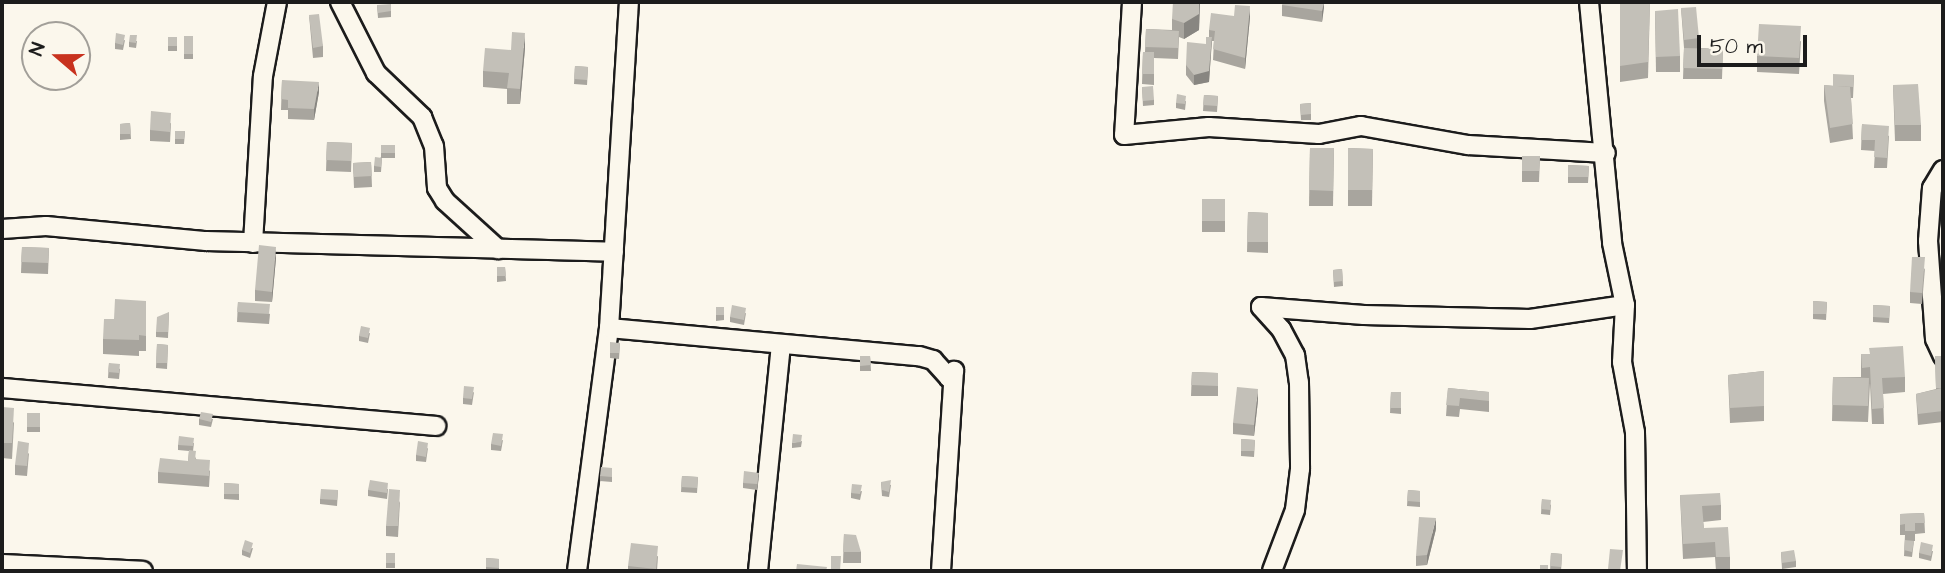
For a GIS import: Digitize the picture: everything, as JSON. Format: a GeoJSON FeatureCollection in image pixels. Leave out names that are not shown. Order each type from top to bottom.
{"type":"FeatureCollection","features":[{"type":"Feature","properties":{"kind":"street"},"geometry":{"type":"LineString","coordinates":[[253,243],[263,76],[277,2]]}},
{"type":"Feature","properties":{"kind":"street"},"geometry":{"type":"LineString","coordinates":[[340,2],[376,73],[422,117],[434,146],[437,188],[445,201],[498,249]]}},
{"type":"Feature","properties":{"kind":"street"},"geometry":{"type":"LineString","coordinates":[[577,571],[609,328],[629,2]]}},
{"type":"Feature","properties":{"kind":"street"},"geometry":{"type":"LineString","coordinates":[[1132,2],[1124,135],[1209,127],[1319,134],[1361,126],[1468,145],[1606,153]]}},
{"type":"Feature","properties":{"kind":"street"},"geometry":{"type":"LineString","coordinates":[[1589,2],[1606,153],[1612,243],[1625,305],[1622,362],[1635,432],[1637,571]]}},
{"type":"Feature","properties":{"kind":"street"},"geometry":{"type":"LineString","coordinates":[[1943,170],[1932,188],[1928,241],[1928,292],[1935,339],[1943,356]]}},
{"type":"Feature","properties":{"kind":"street"},"geometry":{"type":"LineString","coordinates":[[2,229],[46,226],[253,243],[614,252]]}},
{"type":"Feature","properties":{"kind":"street"},"geometry":{"type":"LineString","coordinates":[[1272,571],[1295,510],[1300,469],[1299,382],[1295,355],[1282,329],[1261,307],[1364,315],[1530,319],[1625,305]]}},
{"type":"Feature","properties":{"kind":"street"},"geometry":{"type":"LineString","coordinates":[[609,328],[919,356],[933,360],[949,378],[954,371],[941,571]]}},
{"type":"Feature","properties":{"kind":"street"},"geometry":{"type":"LineString","coordinates":[[758,571],[781,345]]}},
{"type":"Feature","properties":{"kind":"street"},"geometry":{"type":"LineString","coordinates":[[2,388],[436,426]]}},
{"type":"Feature","properties":{"kind":"street"},"geometry":{"type":"LineString","coordinates":[[2,564],[143,571]]}},
{"type":"Feature","properties":{"kind":"building"},"geometry":{"type":"Polygon","coordinates":[[[1173,2],[1199,2],[1199,14],[1184,23],[1172,19],[1173,2]]]}},
{"type":"Feature","properties":{"kind":"building"},"geometry":{"type":"Polygon","coordinates":[[[1283,2],[1324,2],[1322,11],[1282,5],[1283,2]]]}},
{"type":"Feature","properties":{"kind":"building"},"geometry":{"type":"Polygon","coordinates":[[[1620,2],[1650,2],[1648,62],[1620,66],[1620,2]]]}},
{"type":"Feature","properties":{"kind":"building"},"geometry":{"type":"Polygon","coordinates":[[[391,4],[391,11],[378,13],[377,5],[391,4]]]}},
{"type":"Feature","properties":{"kind":"building"},"geometry":{"type":"Polygon","coordinates":[[[1235,5],[1250,6],[1245,58],[1213,49],[1215,31],[1209,30],[1211,13],[1234,16],[1235,5]]]}},
{"type":"Feature","properties":{"kind":"building"},"geometry":{"type":"Polygon","coordinates":[[[1696,7],[1699,38],[1684,40],[1681,8],[1696,7]]]}},
{"type":"Feature","properties":{"kind":"building"},"geometry":{"type":"Polygon","coordinates":[[[1678,9],[1680,56],[1656,57],[1655,11],[1678,9]]]}},
{"type":"Feature","properties":{"kind":"building"},"geometry":{"type":"Polygon","coordinates":[[[319,14],[323,46],[313,48],[309,15],[319,14]]]}},
{"type":"Feature","properties":{"kind":"building"},"geometry":{"type":"Polygon","coordinates":[[[1759,24],[1801,26],[1799,58],[1757,56],[1759,24]]]}},
{"type":"Feature","properties":{"kind":"building"},"geometry":{"type":"Polygon","coordinates":[[[1146,29],[1179,31],[1178,48],[1145,47],[1146,29]]]}},
{"type":"Feature","properties":{"kind":"building"},"geometry":{"type":"Polygon","coordinates":[[[512,32],[525,33],[520,89],[507,88],[509,73],[483,71],[485,48],[511,50],[512,32]]]}},
{"type":"Feature","properties":{"kind":"building"},"geometry":{"type":"Polygon","coordinates":[[[116,33],[125,35],[123,45],[115,43],[116,33]]]}},
{"type":"Feature","properties":{"kind":"building"},"geometry":{"type":"Polygon","coordinates":[[[130,35],[137,35],[136,43],[129,42],[130,35]]]}},
{"type":"Feature","properties":{"kind":"building"},"geometry":{"type":"Polygon","coordinates":[[[184,36],[193,36],[193,54],[184,54],[184,36]]]}},
{"type":"Feature","properties":{"kind":"building"},"geometry":{"type":"Polygon","coordinates":[[[168,37],[177,37],[177,46],[168,46],[168,37]]]}},
{"type":"Feature","properties":{"kind":"building"},"geometry":{"type":"Polygon","coordinates":[[[1206,37],[1212,37],[1209,71],[1194,75],[1186,65],[1187,42],[1206,44],[1206,37]]]}},
{"type":"Feature","properties":{"kind":"building"},"geometry":{"type":"Polygon","coordinates":[[[1684,48],[1723,49],[1722,69],[1683,68],[1684,48]]]}},
{"type":"Feature","properties":{"kind":"building"},"geometry":{"type":"Polygon","coordinates":[[[1143,52],[1154,52],[1154,74],[1142,74],[1143,52]]]}},
{"type":"Feature","properties":{"kind":"building"},"geometry":{"type":"Polygon","coordinates":[[[575,66],[588,67],[587,80],[574,79],[575,66]]]}},
{"type":"Feature","properties":{"kind":"building"},"geometry":{"type":"Polygon","coordinates":[[[1833,74],[1854,75],[1853,87],[1833,86],[1833,74]]]}},
{"type":"Feature","properties":{"kind":"building"},"geometry":{"type":"Polygon","coordinates":[[[282,80],[319,82],[314,109],[288,108],[288,100],[281,99],[282,80]]]}},
{"type":"Feature","properties":{"kind":"building"},"geometry":{"type":"Polygon","coordinates":[[[1918,84],[1921,125],[1895,125],[1893,85],[1918,84]]]}},
{"type":"Feature","properties":{"kind":"building"},"geometry":{"type":"Polygon","coordinates":[[[1824,85],[1850,87],[1853,124],[1830,128],[1824,85]]]}},
{"type":"Feature","properties":{"kind":"building"},"geometry":{"type":"Polygon","coordinates":[[[1153,86],[1154,100],[1143,101],[1142,87],[1153,86]]]}},
{"type":"Feature","properties":{"kind":"building"},"geometry":{"type":"Polygon","coordinates":[[[1177,94],[1186,96],[1185,104],[1176,103],[1177,94]]]}},
{"type":"Feature","properties":{"kind":"building"},"geometry":{"type":"Polygon","coordinates":[[[1204,95],[1218,96],[1217,106],[1203,105],[1204,95]]]}},
{"type":"Feature","properties":{"kind":"building"},"geometry":{"type":"Polygon","coordinates":[[[1311,103],[1311,114],[1301,115],[1300,104],[1311,103]]]}},
{"type":"Feature","properties":{"kind":"building"},"geometry":{"type":"Polygon","coordinates":[[[151,111],[171,113],[170,132],[150,130],[151,111]]]}},
{"type":"Feature","properties":{"kind":"building"},"geometry":{"type":"Polygon","coordinates":[[[130,123],[131,134],[120,134],[120,124],[130,123]]]}},
{"type":"Feature","properties":{"kind":"building"},"geometry":{"type":"Polygon","coordinates":[[[1862,124],[1889,126],[1887,158],[1874,157],[1875,140],[1861,140],[1862,124]]]}},
{"type":"Feature","properties":{"kind":"building"},"geometry":{"type":"Polygon","coordinates":[[[175,131],[185,131],[184,139],[175,139],[175,131]]]}},
{"type":"Feature","properties":{"kind":"building"},"geometry":{"type":"Polygon","coordinates":[[[327,142],[352,143],[351,161],[326,160],[327,142]]]}},
{"type":"Feature","properties":{"kind":"building"},"geometry":{"type":"Polygon","coordinates":[[[381,145],[395,145],[395,153],[381,153],[381,145]]]}},
{"type":"Feature","properties":{"kind":"building"},"geometry":{"type":"Polygon","coordinates":[[[1310,148],[1334,148],[1333,191],[1309,190],[1310,148]]]}},
{"type":"Feature","properties":{"kind":"building"},"geometry":{"type":"Polygon","coordinates":[[[1348,148],[1373,149],[1372,190],[1348,190],[1348,148]]]}},
{"type":"Feature","properties":{"kind":"building"},"geometry":{"type":"Polygon","coordinates":[[[1522,156],[1540,156],[1539,171],[1522,171],[1522,156]]]}},
{"type":"Feature","properties":{"kind":"building"},"geometry":{"type":"Polygon","coordinates":[[[375,157],[382,158],[381,167],[374,166],[375,157]]]}},
{"type":"Feature","properties":{"kind":"building"},"geometry":{"type":"Polygon","coordinates":[[[371,162],[372,176],[354,177],[353,163],[371,162]]]}},
{"type":"Feature","properties":{"kind":"building"},"geometry":{"type":"Polygon","coordinates":[[[1568,165],[1589,166],[1588,177],[1568,177],[1568,165]]]}},
{"type":"Feature","properties":{"kind":"building"},"geometry":{"type":"Polygon","coordinates":[[[1202,199],[1225,199],[1225,221],[1202,221],[1202,199]]]}},
{"type":"Feature","properties":{"kind":"building"},"geometry":{"type":"Polygon","coordinates":[[[1248,212],[1268,213],[1268,242],[1247,242],[1248,212]]]}},
{"type":"Feature","properties":{"kind":"building"},"geometry":{"type":"Polygon","coordinates":[[[259,245],[276,247],[272,292],[255,290],[259,245]]]}},
{"type":"Feature","properties":{"kind":"building"},"geometry":{"type":"Polygon","coordinates":[[[22,247],[49,248],[48,263],[21,262],[22,247]]]}},
{"type":"Feature","properties":{"kind":"building"},"geometry":{"type":"Polygon","coordinates":[[[1912,257],[1925,257],[1922,293],[1910,292],[1912,257]]]}},
{"type":"Feature","properties":{"kind":"building"},"geometry":{"type":"Polygon","coordinates":[[[497,267],[505,267],[506,276],[497,276],[497,267]]]}},
{"type":"Feature","properties":{"kind":"building"},"geometry":{"type":"Polygon","coordinates":[[[1342,269],[1343,281],[1334,282],[1333,270],[1342,269]]]}},
{"type":"Feature","properties":{"kind":"building"},"geometry":{"type":"Polygon","coordinates":[[[115,299],[146,301],[146,336],[139,335],[139,340],[103,339],[104,319],[114,319],[115,299]]]}},
{"type":"Feature","properties":{"kind":"building"},"geometry":{"type":"Polygon","coordinates":[[[1813,301],[1827,302],[1826,314],[1813,314],[1813,301]]]}},
{"type":"Feature","properties":{"kind":"building"},"geometry":{"type":"Polygon","coordinates":[[[238,302],[270,304],[269,314],[237,312],[238,302]]]}},
{"type":"Feature","properties":{"kind":"building"},"geometry":{"type":"Polygon","coordinates":[[[732,305],[746,308],[744,320],[730,317],[732,305]]]}},
{"type":"Feature","properties":{"kind":"building"},"geometry":{"type":"Polygon","coordinates":[[[1873,305],[1890,306],[1889,318],[1873,317],[1873,305]]]}},
{"type":"Feature","properties":{"kind":"building"},"geometry":{"type":"Polygon","coordinates":[[[716,307],[724,307],[724,315],[716,315],[716,307]]]}},
{"type":"Feature","properties":{"kind":"building"},"geometry":{"type":"Polygon","coordinates":[[[169,312],[168,332],[156,332],[157,317],[169,312]]]}},
{"type":"Feature","properties":{"kind":"building"},"geometry":{"type":"Polygon","coordinates":[[[361,326],[370,328],[368,338],[359,336],[361,326]]]}},
{"type":"Feature","properties":{"kind":"building"},"geometry":{"type":"Polygon","coordinates":[[[610,342],[620,343],[619,353],[610,353],[610,342]]]}},
{"type":"Feature","properties":{"kind":"building"},"geometry":{"type":"Polygon","coordinates":[[[157,344],[168,345],[167,363],[156,363],[157,344]]]}},
{"type":"Feature","properties":{"kind":"building"},"geometry":{"type":"Polygon","coordinates":[[[1903,346],[1905,377],[1882,378],[1884,408],[1872,409],[1870,367],[1862,368],[1861,354],[1870,354],[1869,348],[1903,346]]]}},
{"type":"Feature","properties":{"kind":"building"},"geometry":{"type":"Polygon","coordinates":[[[860,356],[870,356],[871,365],[860,366],[860,356]]]}},
{"type":"Feature","properties":{"kind":"building"},"geometry":{"type":"Polygon","coordinates":[[[1935,356],[1943,356],[1943,411],[1918,414],[1916,394],[1942,388],[1936,388],[1935,356]]]}},
{"type":"Feature","properties":{"kind":"building"},"geometry":{"type":"Polygon","coordinates":[[[109,363],[120,364],[119,373],[108,372],[109,363]]]}},
{"type":"Feature","properties":{"kind":"building"},"geometry":{"type":"Polygon","coordinates":[[[1764,371],[1764,406],[1730,408],[1728,375],[1764,371]]]}},
{"type":"Feature","properties":{"kind":"building"},"geometry":{"type":"Polygon","coordinates":[[[1192,372],[1218,373],[1218,386],[1191,385],[1192,372]]]}},
{"type":"Feature","properties":{"kind":"building"},"geometry":{"type":"Polygon","coordinates":[[[1833,377],[1869,378],[1868,406],[1832,405],[1833,377]]]}},
{"type":"Feature","properties":{"kind":"building"},"geometry":{"type":"Polygon","coordinates":[[[464,386],[474,387],[472,399],[463,398],[464,386]]]}},
{"type":"Feature","properties":{"kind":"building"},"geometry":{"type":"Polygon","coordinates":[[[1237,387],[1258,389],[1254,425],[1233,423],[1237,387]]]}},
{"type":"Feature","properties":{"kind":"building"},"geometry":{"type":"Polygon","coordinates":[[[1448,388],[1489,392],[1489,401],[1460,398],[1459,406],[1446,405],[1448,388]]]}},
{"type":"Feature","properties":{"kind":"building"},"geometry":{"type":"Polygon","coordinates":[[[1391,392],[1401,392],[1401,408],[1390,408],[1391,392]]]}},
{"type":"Feature","properties":{"kind":"building"},"geometry":{"type":"Polygon","coordinates":[[[2,407],[14,408],[12,443],[2,443],[2,407]]]}},
{"type":"Feature","properties":{"kind":"building"},"geometry":{"type":"Polygon","coordinates":[[[201,412],[213,414],[211,422],[199,419],[201,412]]]}},
{"type":"Feature","properties":{"kind":"building"},"geometry":{"type":"Polygon","coordinates":[[[27,413],[40,413],[40,427],[27,427],[27,413]]]}},
{"type":"Feature","properties":{"kind":"building"},"geometry":{"type":"Polygon","coordinates":[[[493,433],[503,434],[501,446],[491,444],[493,433]]]}},
{"type":"Feature","properties":{"kind":"building"},"geometry":{"type":"Polygon","coordinates":[[[793,434],[802,435],[801,442],[792,443],[793,434]]]}},
{"type":"Feature","properties":{"kind":"building"},"geometry":{"type":"Polygon","coordinates":[[[179,436],[194,438],[193,446],[178,445],[179,436]]]}},
{"type":"Feature","properties":{"kind":"building"},"geometry":{"type":"Polygon","coordinates":[[[1241,439],[1255,440],[1254,451],[1241,451],[1241,439]]]}},
{"type":"Feature","properties":{"kind":"building"},"geometry":{"type":"Polygon","coordinates":[[[18,441],[29,443],[27,466],[15,465],[18,441]]]}},
{"type":"Feature","properties":{"kind":"building"},"geometry":{"type":"Polygon","coordinates":[[[418,441],[428,443],[426,457],[416,455],[418,441]]]}},
{"type":"Feature","properties":{"kind":"building"},"geometry":{"type":"Polygon","coordinates":[[[189,450],[196,451],[195,459],[210,460],[209,476],[158,472],[160,458],[188,461],[189,450]]]}},
{"type":"Feature","properties":{"kind":"building"},"geometry":{"type":"Polygon","coordinates":[[[601,467],[612,468],[612,477],[600,476],[601,467]]]}},
{"type":"Feature","properties":{"kind":"building"},"geometry":{"type":"Polygon","coordinates":[[[744,471],[759,473],[757,484],[743,483],[744,471]]]}},
{"type":"Feature","properties":{"kind":"building"},"geometry":{"type":"Polygon","coordinates":[[[682,476],[698,477],[697,488],[681,487],[682,476]]]}},
{"type":"Feature","properties":{"kind":"building"},"geometry":{"type":"Polygon","coordinates":[[[370,480],[388,483],[387,493],[368,490],[370,480]]]}},
{"type":"Feature","properties":{"kind":"building"},"geometry":{"type":"Polygon","coordinates":[[[891,480],[889,492],[882,490],[881,482],[891,480]]]}},
{"type":"Feature","properties":{"kind":"building"},"geometry":{"type":"Polygon","coordinates":[[[224,483],[239,484],[239,494],[224,494],[224,483]]]}},
{"type":"Feature","properties":{"kind":"building"},"geometry":{"type":"Polygon","coordinates":[[[852,484],[862,485],[860,494],[851,493],[852,484]]]}},
{"type":"Feature","properties":{"kind":"building"},"geometry":{"type":"Polygon","coordinates":[[[321,489],[338,490],[337,500],[320,499],[321,489]]]}},
{"type":"Feature","properties":{"kind":"building"},"geometry":{"type":"Polygon","coordinates":[[[389,489],[400,490],[398,526],[386,526],[389,489]]]}},
{"type":"Feature","properties":{"kind":"building"},"geometry":{"type":"Polygon","coordinates":[[[1408,490],[1420,491],[1420,502],[1407,501],[1408,490]]]}},
{"type":"Feature","properties":{"kind":"building"},"geometry":{"type":"Polygon","coordinates":[[[1720,493],[1721,505],[1702,506],[1704,528],[1728,527],[1730,557],[1716,557],[1715,542],[1683,544],[1680,495],[1720,493]]]}},
{"type":"Feature","properties":{"kind":"building"},"geometry":{"type":"Polygon","coordinates":[[[1542,499],[1551,500],[1550,510],[1541,509],[1542,499]]]}},
{"type":"Feature","properties":{"kind":"building"},"geometry":{"type":"Polygon","coordinates":[[[1924,513],[1925,523],[1915,523],[1915,531],[1905,531],[1905,524],[1900,525],[1900,514],[1924,513]]]}},
{"type":"Feature","properties":{"kind":"building"},"geometry":{"type":"Polygon","coordinates":[[[1419,517],[1436,518],[1427,555],[1416,556],[1419,517]]]}},
{"type":"Feature","properties":{"kind":"building"},"geometry":{"type":"Polygon","coordinates":[[[844,534],[856,535],[861,552],[843,552],[844,534]]]}},
{"type":"Feature","properties":{"kind":"building"},"geometry":{"type":"Polygon","coordinates":[[[245,540],[253,543],[250,553],[242,550],[245,540]]]}},
{"type":"Feature","properties":{"kind":"building"},"geometry":{"type":"Polygon","coordinates":[[[1905,540],[1914,541],[1912,552],[1904,550],[1905,540]]]}},
{"type":"Feature","properties":{"kind":"building"},"geometry":{"type":"Polygon","coordinates":[[[1921,542],[1933,545],[1931,556],[1919,553],[1921,542]]]}},
{"type":"Feature","properties":{"kind":"building"},"geometry":{"type":"Polygon","coordinates":[[[631,543],[658,546],[656,569],[628,566],[631,543]]]}},
{"type":"Feature","properties":{"kind":"building"},"geometry":{"type":"Polygon","coordinates":[[[1610,549],[1623,550],[1620,571],[1608,569],[1610,549]]]}},
{"type":"Feature","properties":{"kind":"building"},"geometry":{"type":"Polygon","coordinates":[[[1794,550],[1796,561],[1782,563],[1781,552],[1794,550]]]}},
{"type":"Feature","properties":{"kind":"building"},"geometry":{"type":"Polygon","coordinates":[[[386,553],[395,553],[395,563],[386,563],[386,553]]]}},
{"type":"Feature","properties":{"kind":"building"},"geometry":{"type":"Polygon","coordinates":[[[1551,553],[1562,554],[1561,567],[1550,566],[1551,553]]]}},
{"type":"Feature","properties":{"kind":"building"},"geometry":{"type":"Polygon","coordinates":[[[831,556],[841,556],[840,571],[831,571],[831,556]]]}},
{"type":"Feature","properties":{"kind":"building"},"geometry":{"type":"Polygon","coordinates":[[[486,558],[499,559],[499,568],[486,567],[486,558]]]}},
{"type":"Feature","properties":{"kind":"building"},"geometry":{"type":"Polygon","coordinates":[[[797,564],[827,567],[826,571],[796,571],[797,564]]]}},
{"type":"Feature","properties":{"kind":"building"},"geometry":{"type":"Polygon","coordinates":[[[1540,565],[1548,565],[1548,571],[1540,571],[1540,565]]]}}]}
